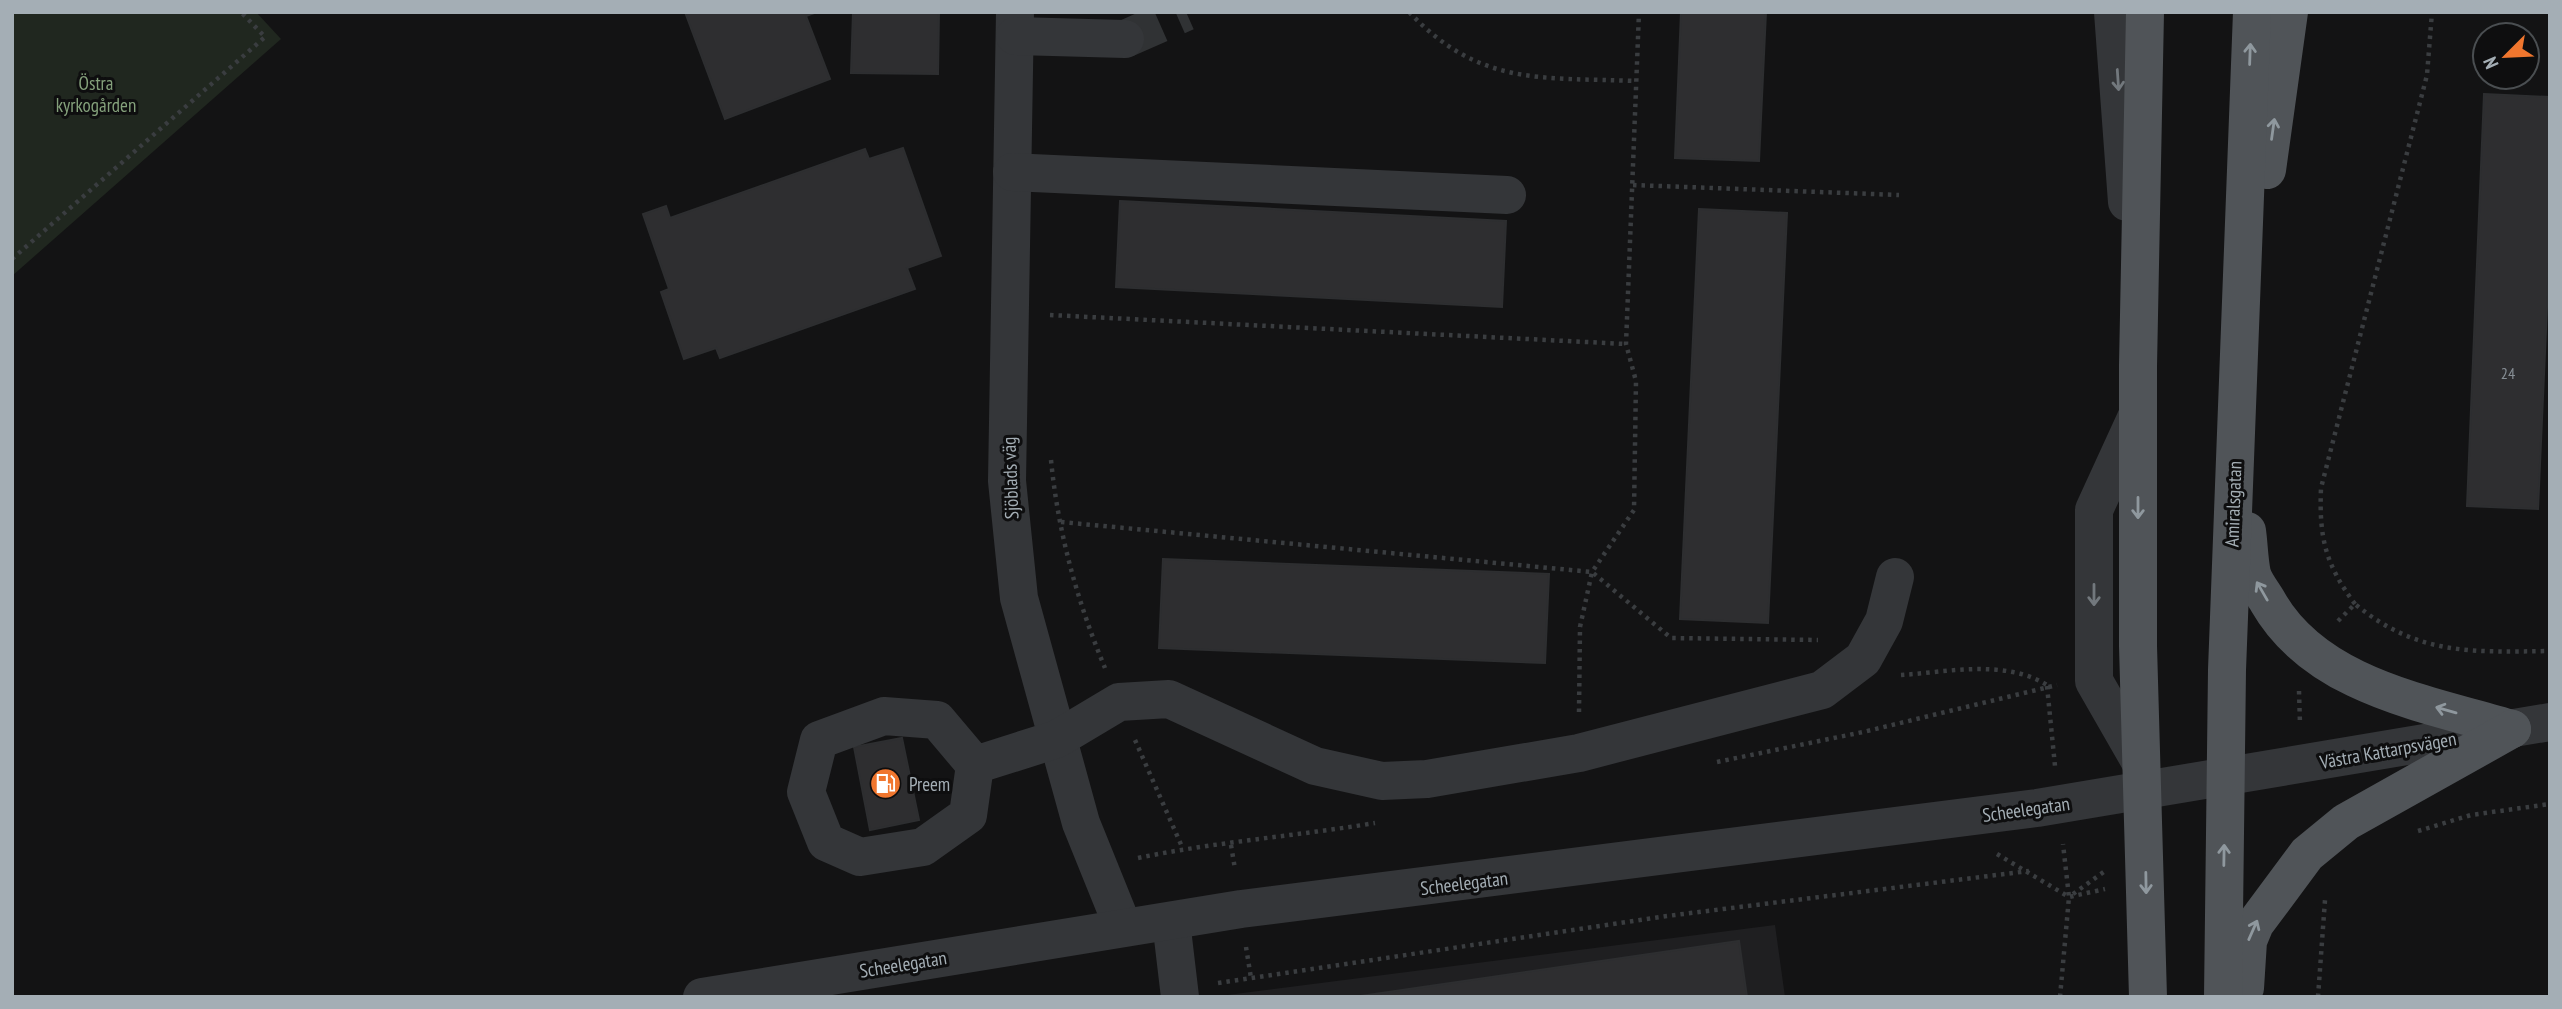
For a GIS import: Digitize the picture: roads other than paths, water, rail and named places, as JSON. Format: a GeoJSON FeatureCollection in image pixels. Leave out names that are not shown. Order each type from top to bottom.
{"type":"FeatureCollection","features":[{"type":"Feature","properties":{"kind":"main road"},"geometry":{"type":"LineString","coordinates":[[2145,12],[2138,414],[2142,777],[2148,997]]}},
{"type":"Feature","properties":{"kind":"main road","name":"Amiralsgatan"},"geometry":{"type":"LineString","coordinates":[[2223,997],[2235,440],[2252,12]]}},
{"type":"Feature","properties":{"kind":"main road"},"geometry":{"type":"LineString","coordinates":[[2289,12],[2245,332],[2235,440],[2253,576],[2282,627],[2308,652],[2337,669],[2393,694],[2512,729]]}},
{"type":"Feature","properties":{"kind":"main road"},"geometry":{"type":"LineString","coordinates":[[2244,997],[2248,941],[2255,924],[2307,854],[2346,822],[2512,729]]}},
{"type":"Feature","properties":{"kind":"street"},"geometry":{"type":"LineString","coordinates":[[2113,12],[2138,366]]}},
{"type":"Feature","properties":{"kind":"street"},"geometry":{"type":"LineString","coordinates":[[1015,24],[1125,39]]}},
{"type":"Feature","properties":{"kind":"street","name":"Sjöblads väg"},"geometry":{"type":"LineString","coordinates":[[1015,24],[1007,481],[1018,598],[1081,823],[1123,927]]}},
{"type":"Feature","properties":{"kind":"street"},"geometry":{"type":"LineString","coordinates":[[1012,172],[1507,195]]}},
{"type":"Feature","properties":{"kind":"street"},"geometry":{"type":"LineString","coordinates":[[975,765],[1057,739],[1119,702],[1168,699],[1315,766],[1382,781],[1427,779],[1579,753],[1822,690],[1863,659],[1884,621],[1895,577]]}},
{"type":"Feature","properties":{"kind":"street"},"geometry":{"type":"LineString","coordinates":[[884,716],[937,720],[975,765],[968,815],[923,847],[860,857],[826,842],[806,792],[819,740],[884,716]]}},
{"type":"Feature","properties":{"kind":"street","name":"Västra Kattarpsvägen"},"geometry":{"type":"LineString","coordinates":[[2227,777],[2550,722]]}},
{"type":"Feature","properties":{"kind":"street","name":"Scheelegatan"},"geometry":{"type":"LineString","coordinates":[[702,997],[1241,909],[2037,808],[2142,777],[2227,777]]}},
{"type":"Feature","properties":{"kind":"street"},"geometry":{"type":"LineString","coordinates":[[1171,921],[1180,993]]}},
{"type":"Feature","properties":{"kind":"tunnel"},"geometry":{"type":"LineString","coordinates":[[1125,39],[1186,12]]}},
{"type":"Feature","properties":{"kind":"place","name":"Preem"},"geometry":{"type":"Point","coordinates":[886,784]}},
{"type":"Feature","properties":{"kind":"park label","name":"Östra kyrkogården"},"geometry":{"type":"Point","coordinates":[96,94]}}]}
